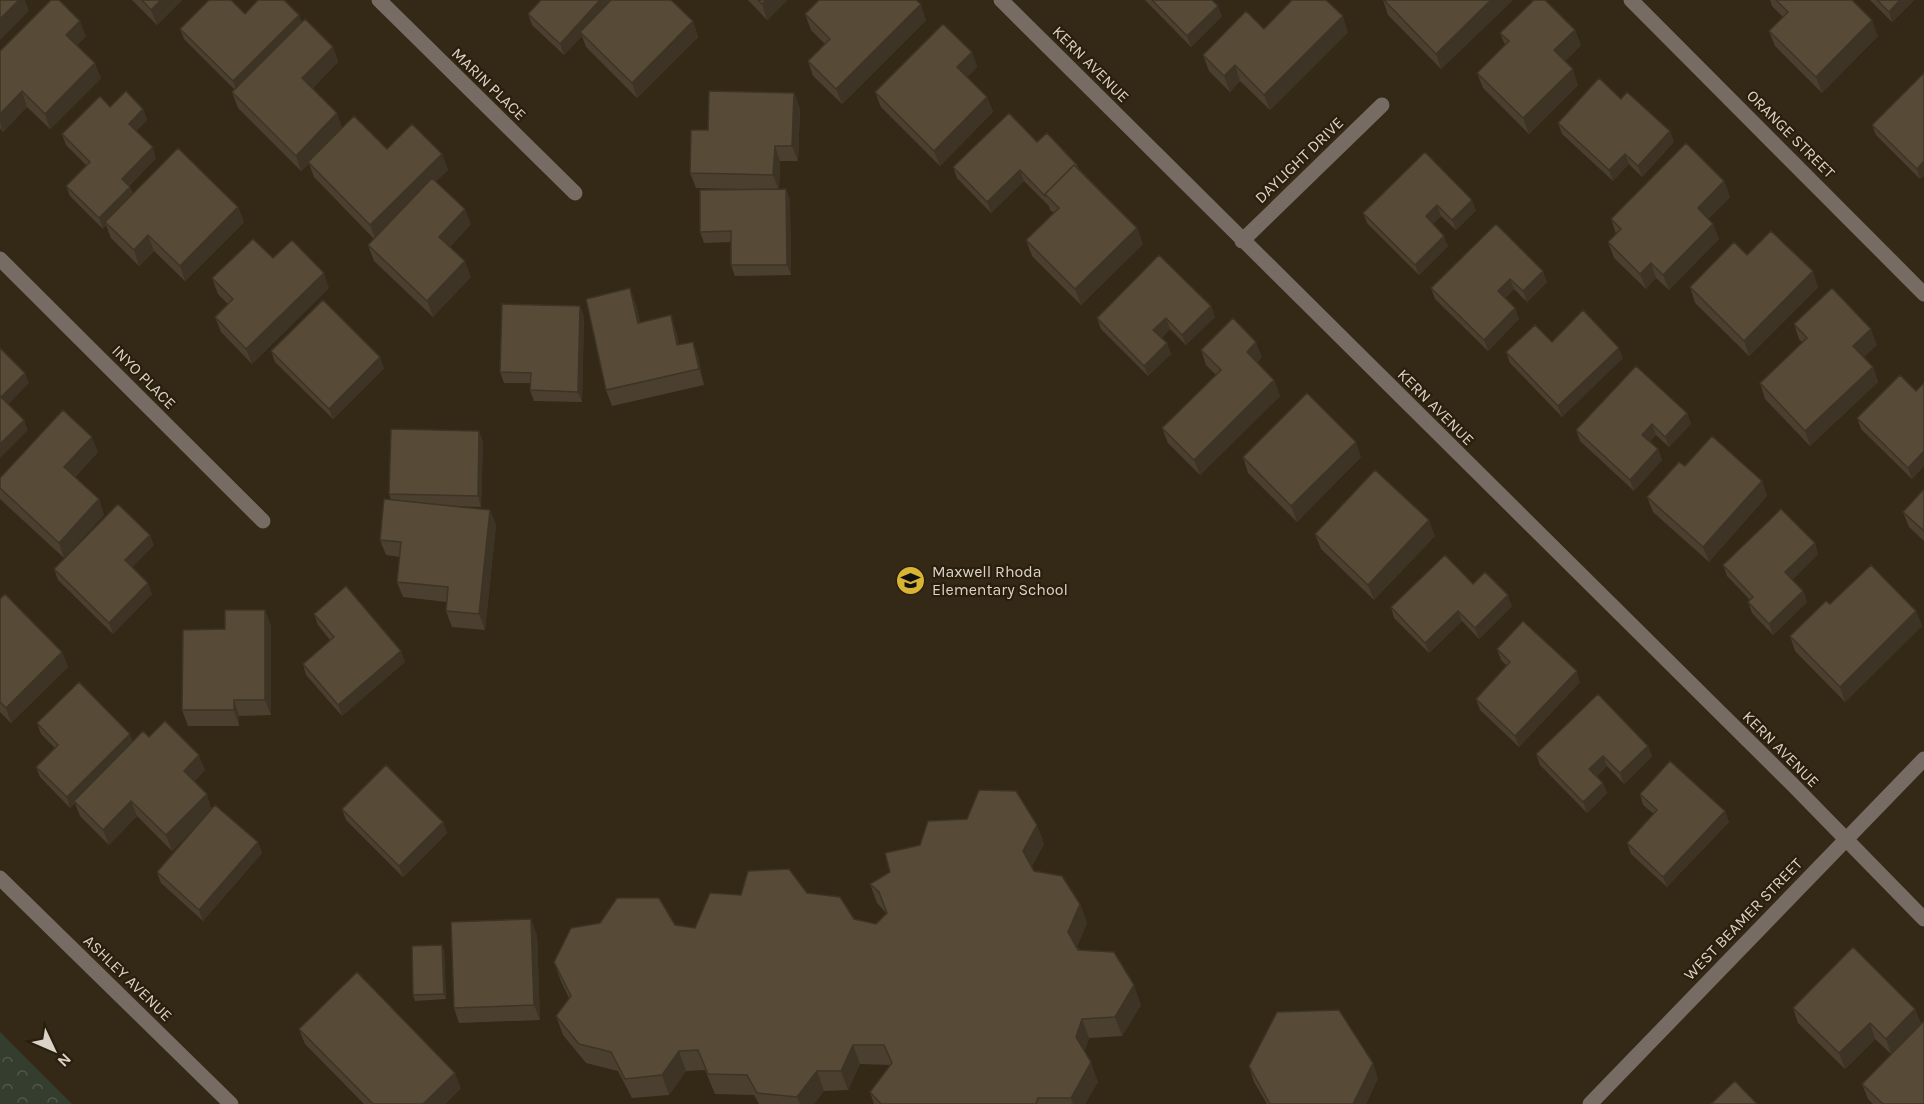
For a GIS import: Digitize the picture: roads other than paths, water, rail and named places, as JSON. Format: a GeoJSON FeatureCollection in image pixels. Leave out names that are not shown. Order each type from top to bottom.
{"type":"FeatureCollection","features":[{"type":"Feature","properties":{"kind":"street","name":"MARIN PLACE"},"geometry":{"type":"LineString","coordinates":[[378,0],[575,193]]}},
{"type":"Feature","properties":{"kind":"street","name":"KERN AVENUE"},"geometry":{"type":"LineString","coordinates":[[1001,0],[1782,774],[1924,919]]}},
{"type":"Feature","properties":{"kind":"street","name":"ORANGE STREET"},"geometry":{"type":"LineString","coordinates":[[1635,1],[1924,294]]}},
{"type":"Feature","properties":{"kind":"street","name":"DAYLIGHT DRIVE"},"geometry":{"type":"LineString","coordinates":[[1242,241],[1382,105]]}},
{"type":"Feature","properties":{"kind":"street","name":"INYO PLACE"},"geometry":{"type":"LineString","coordinates":[[0,259],[263,522]]}},
{"type":"Feature","properties":{"kind":"street","name":"WEST BEAMER STREET"},"geometry":{"type":"LineString","coordinates":[[1590,1104],[1924,759]]}},
{"type":"Feature","properties":{"kind":"street","name":"ASHLEY AVENUE"},"geometry":{"type":"LineString","coordinates":[[0,878],[231,1104]]}},
{"type":"Feature","properties":{"kind":"place","name":"Maxwell Rhoda Elementary School"},"geometry":{"type":"Point","coordinates":[911,580]}}]}
